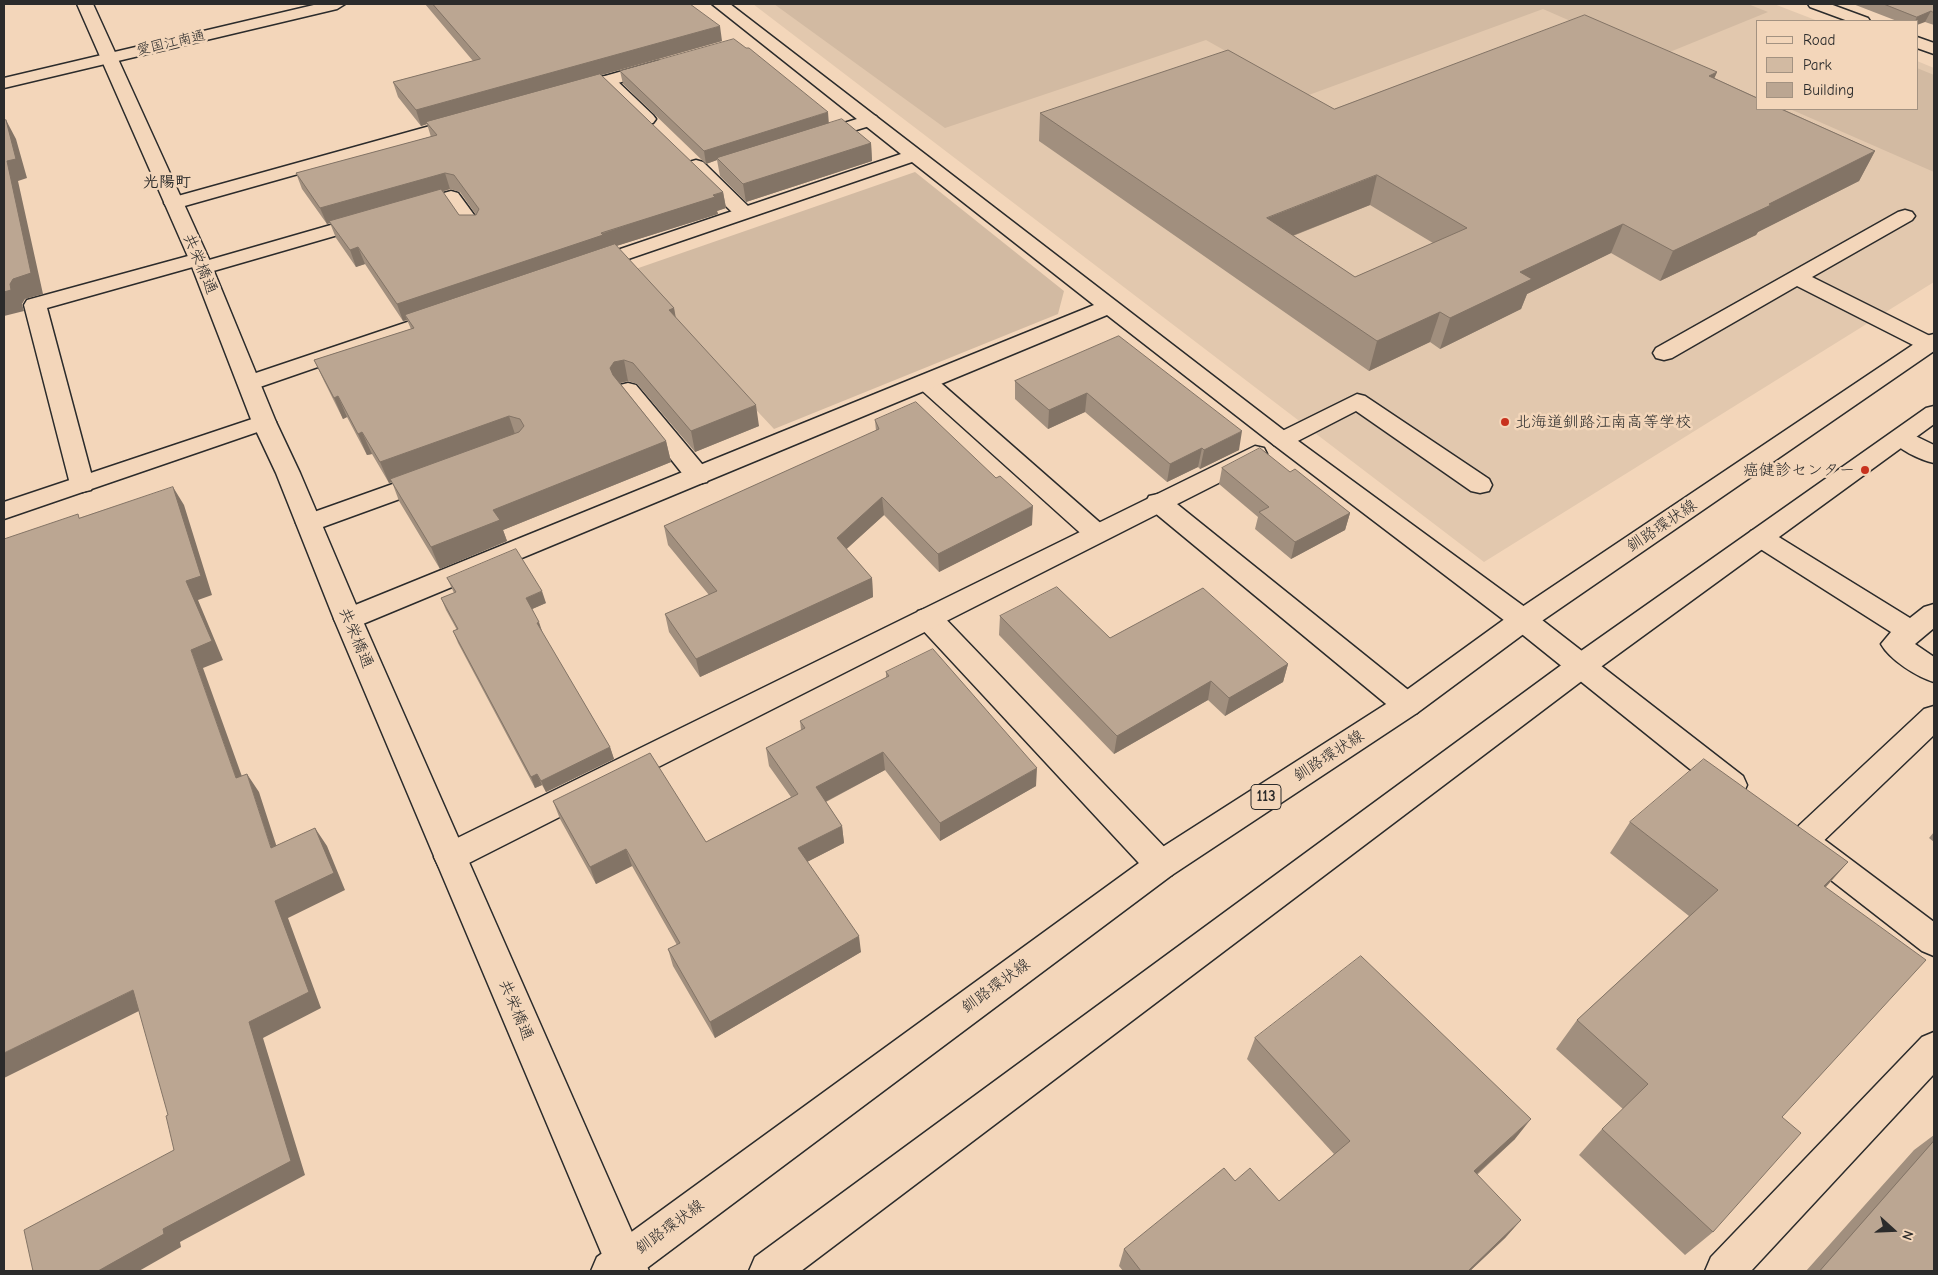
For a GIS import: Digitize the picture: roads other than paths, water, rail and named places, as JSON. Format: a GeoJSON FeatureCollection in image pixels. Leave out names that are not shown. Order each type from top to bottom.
{"type":"FeatureCollection","features":[{"type":"Feature","properties":{"kind":"street","name":"共栄橋通"},"geometry":{"type":"LineString","coordinates":[[85,4],[201,264],[264,422],[309,523],[622,1268]]}},
{"type":"Feature","properties":{"kind":"street","name":"愛国江南通"},"geometry":{"type":"LineString","coordinates":[[4,83],[337,4]]}},
{"type":"Feature","properties":{"kind":"street"},"geometry":{"type":"LineString","coordinates":[[720,4],[754,39],[870,120],[916,155],[1282,440],[1523,620],[1749,799]]}},
{"type":"Feature","properties":{"kind":"street"},"geometry":{"type":"LineString","coordinates":[[1816,4],[1859,20]]}},
{"type":"Feature","properties":{"kind":"street"},"geometry":{"type":"LineString","coordinates":[[1918,42],[1934,49]]}},
{"type":"Feature","properties":{"kind":"street"},"geometry":{"type":"LineString","coordinates":[[551,97],[672,63]]}},
{"type":"Feature","properties":{"kind":"street"},"geometry":{"type":"LineString","coordinates":[[607,81],[662,133]]}},
{"type":"Feature","properties":{"kind":"street"},"geometry":{"type":"LineString","coordinates":[[174,203],[485,115]]}},
{"type":"Feature","properties":{"kind":"street"},"geometry":{"type":"LineString","coordinates":[[796,143],[870,120]]}},
{"type":"Feature","properties":{"kind":"street"},"geometry":{"type":"LineString","coordinates":[[682,153],[743,212]]}},
{"type":"Feature","properties":{"kind":"street"},"geometry":{"type":"LineString","coordinates":[[566,274],[743,212],[916,155]]}},
{"type":"Feature","properties":{"kind":"street"},"geometry":{"type":"LineString","coordinates":[[703,173],[721,167]]}},
{"type":"Feature","properties":{"kind":"street"},"geometry":{"type":"LineString","coordinates":[[82,484],[35,305],[201,264],[451,196],[473,227]]}},
{"type":"Feature","properties":{"kind":"street"},"geometry":{"type":"LineString","coordinates":[[1664,353],[1905,216]]}},
{"type":"Feature","properties":{"kind":"street"},"geometry":{"type":"LineString","coordinates":[[1797,278],[1932,342]]}},
{"type":"Feature","properties":{"kind":"street"},"geometry":{"type":"LineString","coordinates":[[348,619],[1110,306]]}},
{"type":"Feature","properties":{"kind":"street"},"geometry":{"type":"LineString","coordinates":[[249,383],[464,309]]}},
{"type":"Feature","properties":{"kind":"street","name":"釧路環状線"},"geometry":{"type":"LineString","coordinates":[[622,1268],[1161,865],[1407,705],[1523,620],[1932,342]]}},
{"type":"Feature","properties":{"kind":"street"},"geometry":{"type":"LineString","coordinates":[[926,382],[1096,534]]}},
{"type":"Feature","properties":{"kind":"street"},"geometry":{"type":"LineString","coordinates":[[628,390],[698,476]]}},
{"type":"Feature","properties":{"kind":"street"},"geometry":{"type":"LineString","coordinates":[[450,857],[1096,534],[1357,401],[1480,485]]}},
{"type":"Feature","properties":{"kind":"street"},"geometry":{"type":"LineString","coordinates":[[768,1271],[1581,666],[1934,413]]}},
{"type":"Feature","properties":{"kind":"street"},"geometry":{"type":"LineString","coordinates":[[4,511],[264,422]]}},
{"type":"Feature","properties":{"kind":"street"},"geometry":{"type":"LineString","coordinates":[[1901,437],[1934,454]]}},
{"type":"Feature","properties":{"kind":"street"},"geometry":{"type":"LineString","coordinates":[[309,523],[454,470]]}},
{"type":"Feature","properties":{"kind":"street"},"geometry":{"type":"LineString","coordinates":[[1158,502],[1407,705]]}},
{"type":"Feature","properties":{"kind":"street"},"geometry":{"type":"LineString","coordinates":[[1760,537],[1911,631]]}},
{"type":"Feature","properties":{"kind":"street"},"geometry":{"type":"LineString","coordinates":[[1934,614],[1895,644],[1934,670]]}},
{"type":"Feature","properties":{"kind":"street"},"geometry":{"type":"LineString","coordinates":[[928,618],[1161,865]]}},
{"type":"Feature","properties":{"kind":"street"},"geometry":{"type":"LineString","coordinates":[[1934,717],[1795,835],[1934,940]]}},
{"type":"Feature","properties":{"kind":"street"},"geometry":{"type":"LineString","coordinates":[[1725,1271],[1934,1049]]}},
{"type":"Feature","properties":{"kind":"place","name":"北海道釧路江南高等学校"},"geometry":{"type":"Point","coordinates":[1505,422]}},
{"type":"Feature","properties":{"kind":"place","name":"癌健診センター"},"geometry":{"type":"Point","coordinates":[1865,470]}},
{"type":"Feature","properties":{"kind":"district","name":"光陽町"},"geometry":{"type":"Point","coordinates":[167,182]}}]}
